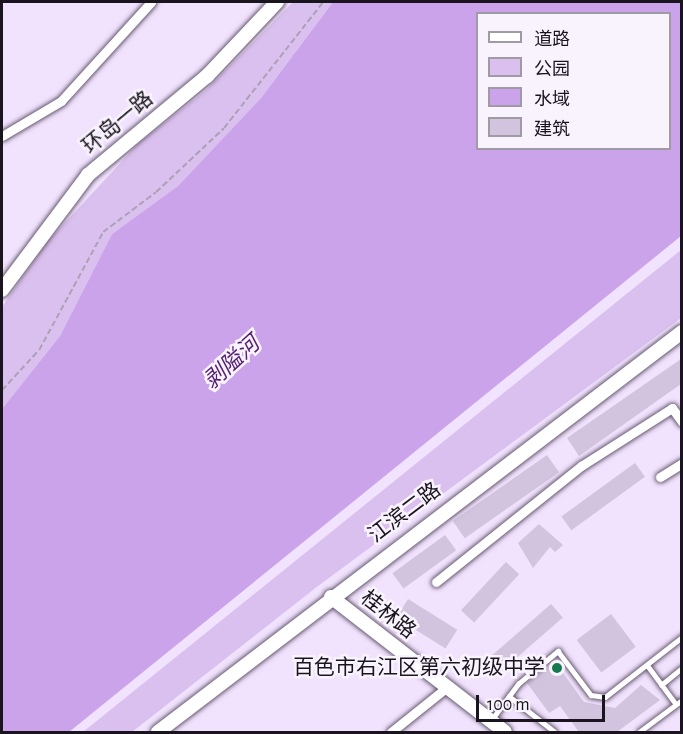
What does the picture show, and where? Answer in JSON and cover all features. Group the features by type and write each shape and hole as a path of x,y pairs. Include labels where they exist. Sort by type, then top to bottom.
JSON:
{"main road":[{"name":"环岛一路","path":"2,290 88,175 207,76 277,2"},
{"name":"江滨二路","path":"158,732 331,597 681,332"},
{"name":"桂林路","path":"331,597 505,732"}],"street":[{"path":"2,136 60,101 151,2"},
{"path":"436,582 581,466 681,402"},
{"path":"672,408 681,422"},
{"path":"660,477 681,464"},
{"path":"391,732 447,687"}],"lane":[{"path":"490,721 509,696 558,651 591,695 605,697 648,666 681,637"},
{"path":"648,666 676,704"},
{"path":"661,685 681,668"},
{"path":"509,696 555,732"},
{"path":"639,732 681,700"}],"path":[{"path":"2,390 39,350 103,232 156,192 224,128 323,2"}],"green space":[{"path":"293,2 333,2 261,98 178,186 112,234 60,336 2,409 2,307 48,241 138,144 205,91"},
{"path":"681,250 681,318 318,586 132,732 83,732"}],"water":[{"name":"剥隘河","path":"333,2 681,2 681,236 69,732 2,732 2,409 60,336 112,234 178,186 261,98"}],"building":[{"path":"681,359 681,384 579,456 567,438"},
{"path":"547,455 559,472 465,538 453,521"},
{"path":"635,463 645,477 571,530 561,516"},
{"path":"539,524 563,545 555,552 550,547 533,568 518,543"},
{"path":"445,535 456,550 404,589 392,573"},
{"path":"506,562 519,574 474,623 461,610"},
{"path":"408,599 457,630 446,648 396,618"},
{"path":"551,604 563,618 493,678 482,664"},
{"path":"611,614 636,647 601,673 577,640"},
{"path":"555,662 584,702 615,708 641,685 660,700 617,732 579,732 560,706 549,713 527,683"}],"place":[{"name":"百色市右江区第六初级中学","path":"557,668"}]}
